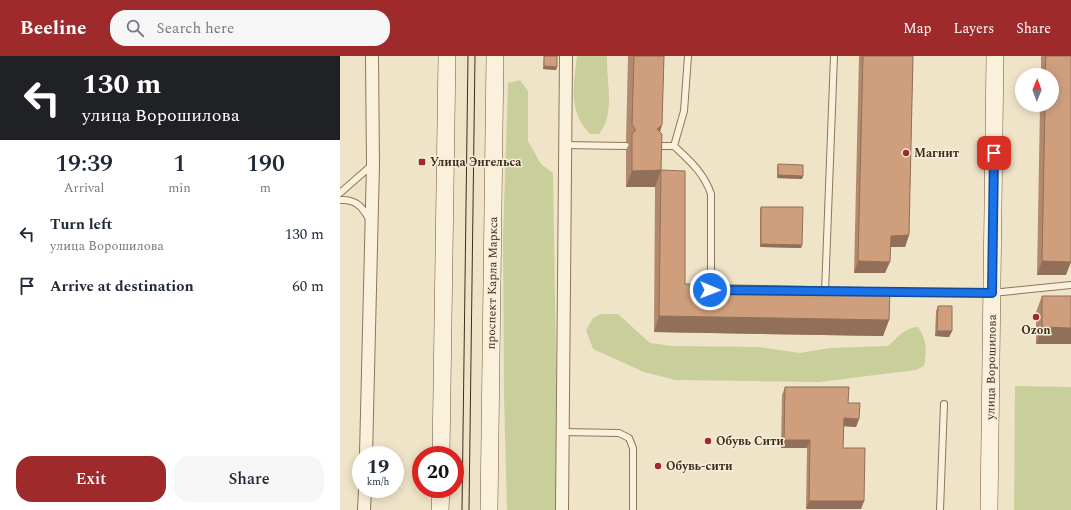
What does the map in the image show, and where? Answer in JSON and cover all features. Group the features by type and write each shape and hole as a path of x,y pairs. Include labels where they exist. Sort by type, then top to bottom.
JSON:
{"main road":[{"path":"441,446 447,56"},
{"name":"проспект Карла Маркса","path":"489,510 495,56"},
{"name":"улица Ворошилова","path":"989,510 995,56"},
{"path":"440,510 441,498"}],"street":[{"path":"366,446 370,223 373,164 372,56"},
{"path":"562,510 564,145 566,56"},
{"path":"364,510 365,498"}],"lane":[{"path":"674,146 684,111 688,56"},
{"path":"825,292 834,56"},
{"path":"564,145 626,146"},
{"path":"656,146 674,146 700,170 707,181 711,194 710,290 718,290"},
{"path":"340,193 373,164"},
{"path":"340,200 351,200 358,203 364,210 370,223"},
{"path":"871,292 992,293 1071,285"},
{"path":"817,292 832,292"},
{"path":"940,510 944,404"},
{"path":"562,432 613,433 624,434 629,438 633,448 633,510"}],"green space":[{"path":"577,56 607,56 609,107 604,126 599,134 590,134 578,116 575,107 574,87"},
{"path":"520,80 528,91 528,141 541,164 553,173 557,510 507,510 504,397 503,238 508,83"},
{"path":"601,314 618,314 650,343 672,346 759,347 800,353 830,348 888,346 905,331 913,327 918,327 925,341 925,360 924,366 916,370 819,382 675,380 644,372 593,349 586,330 593,318"},
{"path":"1015,386 1071,387 1071,510 1014,510"}],"building":[{"path":"544,56 557,56 557,67 544,66"},
{"path":"634,56 664,56 662,125 657,129 662,134 661,170 632,171 632,134 636,130 632,125"},
{"path":"863,56 913,56 909,235 891,236 890,262 858,261"},
{"path":"1046,56 1071,56 1071,262 1042,261 1045,112 1059,112 1059,68 1045,68"},
{"path":"778,164 803,165 803,176 778,175"},
{"path":"661,170 685,171 685,284 890,288 889,320 659,316"},
{"path":"761,207 803,207 802,245 761,244"},
{"path":"1042,296 1071,296 1071,328 1042,327"},
{"path":"938,306 952,306 952,331 937,331"},
{"path":"785,387 849,387 848,403 860,403 859,419 844,418 843,448 865,448 864,501 809,501 810,440 784,440"}],"tram line":[{"path":"462,510 468,56"},
{"path":"469,510 475,56"}],"place":[{"name":"Магнит","path":"906,153"},
{"name":"Улица Энгельса","path":"422,162"},
{"name":"Ozon","path":"1036,317"},
{"name":"Обувь Сити","path":"708,441"},
{"name":"Обувь-сити","path":"658,466"}],"route":[{"path":"710,290 992,293 994,153"}]}
